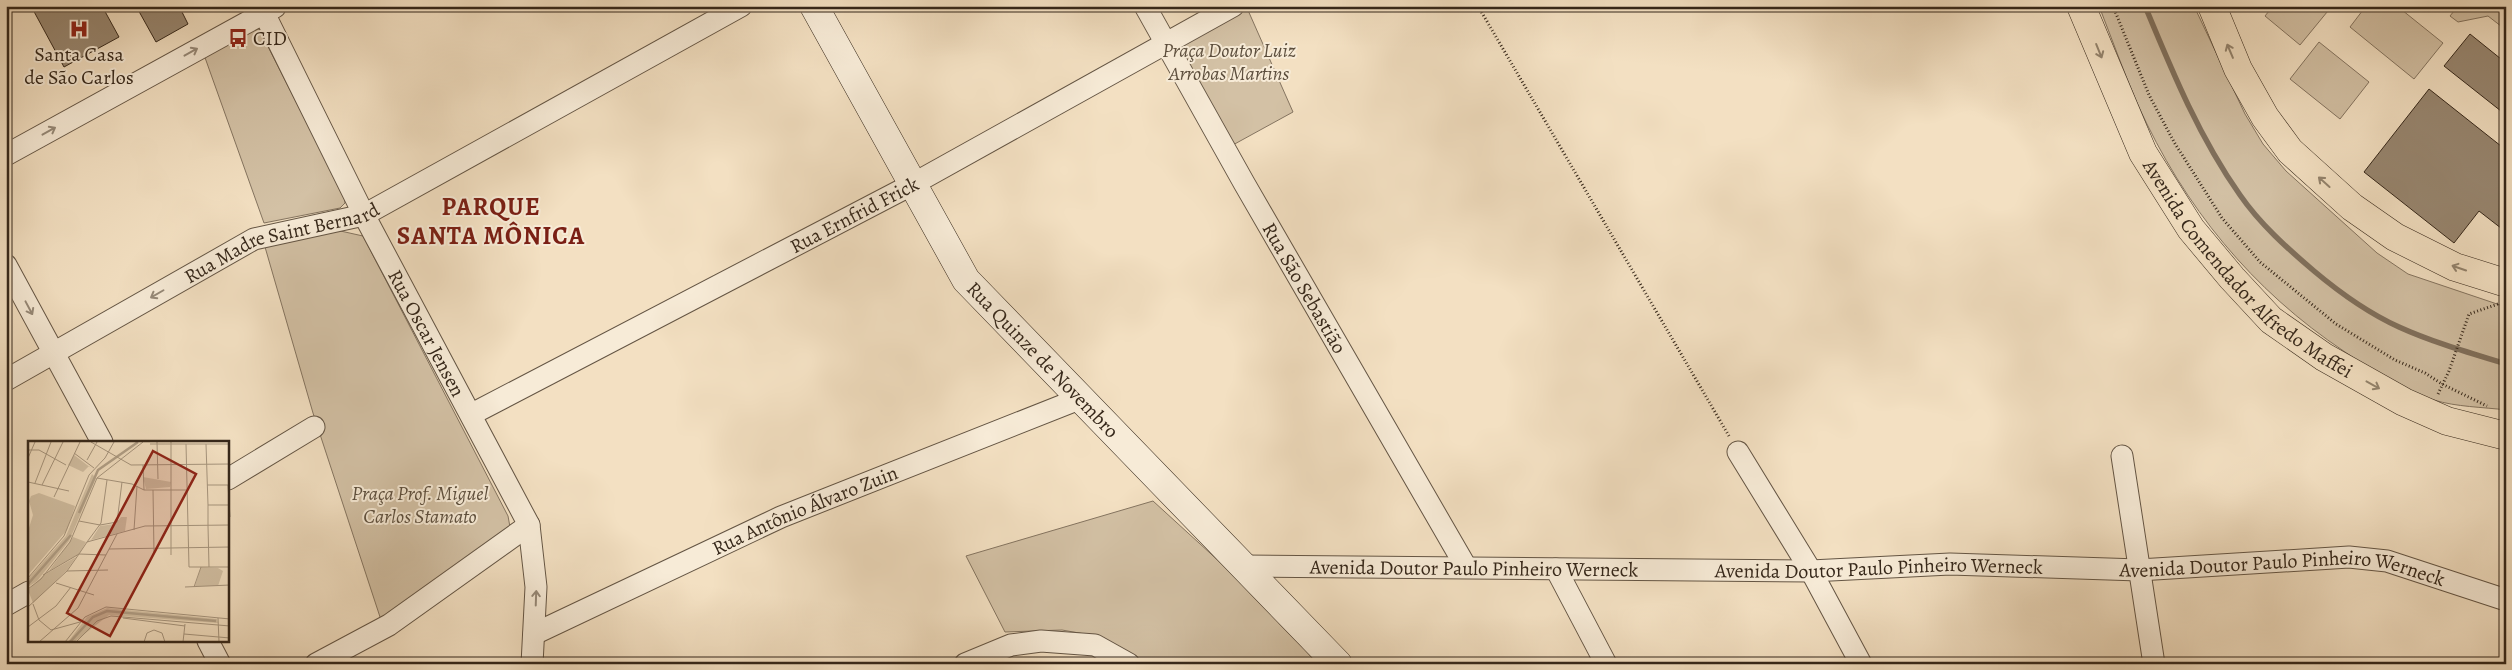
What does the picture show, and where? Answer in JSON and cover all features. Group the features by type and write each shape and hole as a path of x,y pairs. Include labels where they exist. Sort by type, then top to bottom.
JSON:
{"main road":[{"name":"Rua Quinze de Novembro","path":"814,6 966,280 1079,399 1338,664"},
{"name":"Avenida Comendador Alfredo Maffei","path":"2081,6 2107,71 2136,132 2143,153 2191,229 2232,278 2271,320 2324,357 2404,402 2446,421 2506,436"},
{"path":"2212,6 2238,69 2265,117 2290,151 2352,207 2395,237 2455,267 2506,284"}],"street":[{"name":"Rua Madre Saint Bernard","path":"6,380 254,239 364,215 741,6"},
{"name":"Rua São Sebastião","path":"1145,6 1466,567"},
{"name":"Rua Ernfrid Frick","path":"472,414 913,184 1167,45 1233,6"},
{"name":"Rua Oscar Jensen","path":"270,10 364,215 530,525 536,587 532,664"},
{"path":"6,155 270,10"},
{"path":"6,265 101,441"},
{"name":"Rua Antônio Álvaro Zuin","path":"534,634 781,517 1079,399"},
{"path":"229,478 314,427"},
{"path":"1738,452 1811,572 1861,664"},
{"path":"2122,456 2154,664"},
{"path":"316,664 389,625 530,525"},
{"name":"Avenida Doutor Paulo Pinheiro Werneck","path":"1244,566 1811,572 1950,564 2139,570 2349,557 2386,561 2506,600"},
{"path":"1556,569 1606,664"},
{"path":"6,604 28,593"},
{"path":"965,664 1011,645 1041,641 1095,645 1129,664"},
{"path":"209,642 220,664"}],"path":[{"path":"1478,6 1738,452"},
{"path":"2113,6 2149,95 2190,170 2239,239 2260,262 2336,324 2395,360 2425,373 2442,384 2496,411"},
{"path":"2435,401 2449,371 2469,314 2506,301"}],"green space":[{"path":"2099,6 2194,6 2245,114 2263,144 2286,171 2377,253 2408,274 2506,307 2506,410 2442,402 2399,386 2311,328 2280,302 2224,244 2199,212 2177,178 2156,142 2138,105"},
{"path":"2273,6 2332,6 2300,45 2265,16"},
{"path":"2366,6 2397,6 2443,43 2414,79 2350,27"},
{"path":"2458,6 2506,6 2506,30 2488,16 2458,22 2450,16"},
{"name":"Praça Doutor Luiz Arrobas Martins","path":"1247,8 1293,112 1231,146 1180,50 1183,42"},
{"path":"253,28 259,29 344,196 345,203 340,208 264,223 203,52"},
{"path":"2319,42 2369,82 2340,119 2290,79"},
{"name":"Praça Prof. Miguel Carlos Stamato","path":"336,230 363,236 508,516 510,527 382,623 313,413 265,247"},
{"path":"1153,501 1245,585 1318,664 1143,664 1096,636 1062,630 1005,632 966,556"}],"building":[{"name":"Santa Casa de São Carlos","path":"31,6 102,6 119,37 64,67"},
{"name":"Santa Casa de São Carlos","path":"136,6 179,6 188,24 156,42"},
{"path":"2470,34 2506,63 2506,115 2444,66"},
{"path":"2429,89 2506,150 2506,232 2479,211 2454,243 2364,172"}],"waterway":[{"path":"2145,6 2199,127 2240,195 2274,235 2324,279 2354,302 2376,315 2425,338 2506,364"}],"place":[{"name":"Santa Casa de São Carlos","path":"79,29"},
{"name":"CID","path":"238,38"}],"district":[{"name":"PARQUE SANTA MÔNICA","path":"491,220"}]}
